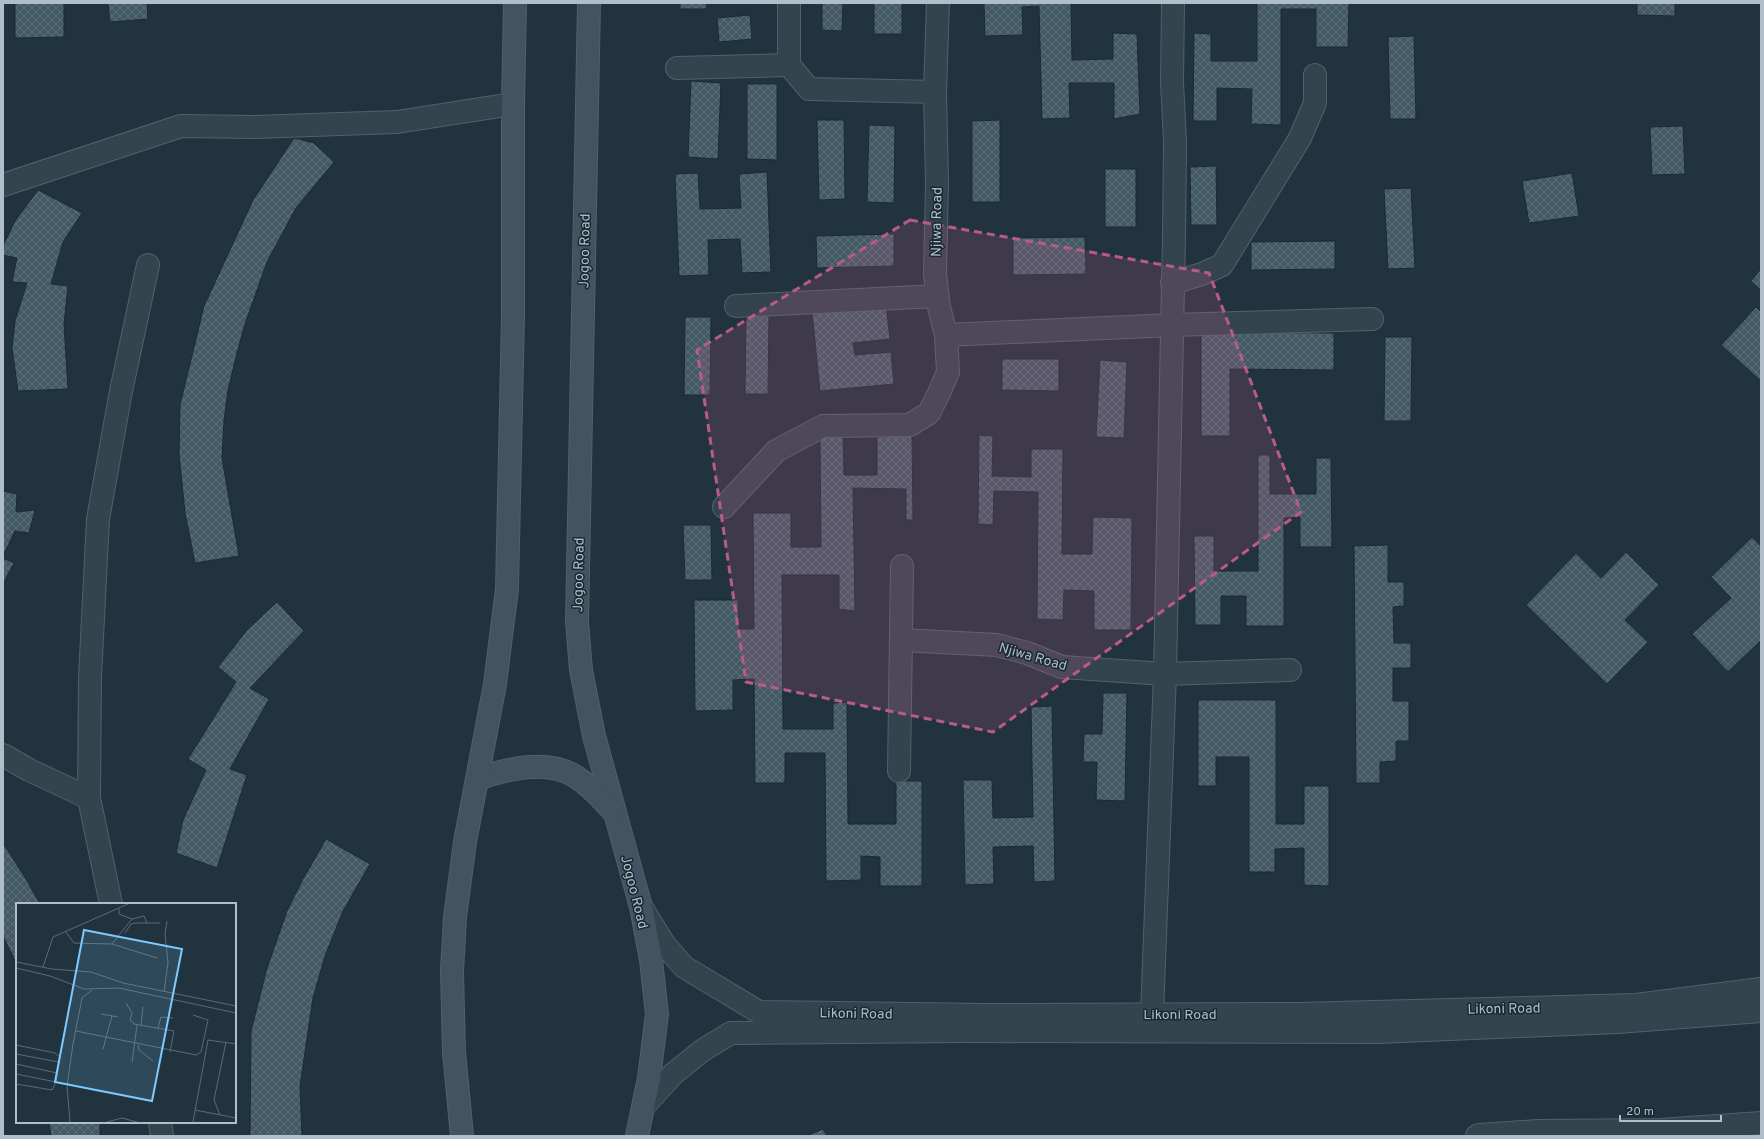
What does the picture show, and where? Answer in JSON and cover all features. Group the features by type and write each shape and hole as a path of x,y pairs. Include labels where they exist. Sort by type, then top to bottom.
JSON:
{"main road":[{"path":"462,1136 454,1052 452,971 455,917 465,842 495,684 506,589 513,340 513,104 515,3"},
{"name":"Jogoo Road","path":"588,3 577,622 581,670 594,736 641,907 651,960 657,1014 649,1078 637,1136"},
{"path":"478,779 494,773 534,766 555,768 573,775 594,791 614,812"}],"street":[{"path":"789,3 789,65 809,90 935,92"},
{"name":"Njiwa Road","path":"724,507 776,452 822,426 910,426 929,412 948,372 946,335 937,296 935,274 937,183 935,92 938,3"},
{"path":"1152,1014 1165,674 1172,325 1174,142 1172,82 1173,3"},
{"path":"677,68 789,65"},
{"path":"1172,283 1202,274 1222,265 1300,138 1314,103 1315,75"},
{"path":"3,185 181,126 255,127 396,122 513,104"},
{"path":"111,903 89,798 90,677 98,519 121,391 148,265"},
{"path":"736,306 937,296"},
{"path":"946,335 1172,325 1372,319"},
{"path":"899,771 902,566"},
{"name":"Njiwa Road","path":"901,640 997,645 1027,653 1062,667 1165,674 1290,670"},
{"path":"3,755 29,770 89,798"},
{"name":"Likoni Road","path":"641,907 664,944 684,967 719,986 760,1012 988,1015 1298,1014 1636,1005 1761,989"},
{"name":"Likoni Road","path":"644,1106 674,1074 703,1050 731,1033 966,1031 1379,1032 1618,1022 1761,1011"},
{"path":"160,1123 162,1136"},
{"path":"1477,1136 1479,1134 1538,1133 1660,1133 1761,1123 1761,1136"}],"highlighted area":[{"path":"910,220 1209,273 1301,512 993,732 746,682 697,350"}],"building":[{"path":"15,3 64,3 64,37 15,38"},
{"path":"108,3 147,3 148,19 110,22"},
{"path":"680,3 707,3 706,9 680,9"},
{"path":"822,3 843,3 842,31 822,30"},
{"path":"874,3 902,3 902,34 874,34"},
{"path":"984,3 1071,3 1072,60 1113,59 1113,33 1137,34 1140,114 1114,119 1114,83 1069,83 1070,118 1042,119 1039,6 1022,7 1023,35 985,36"},
{"path":"1257,3 1349,3 1348,47 1316,47 1316,9 1281,9 1281,125 1251,124 1252,89 1217,88 1217,121 1193,121 1194,33 1211,34 1211,61 1257,61"},
{"path":"1637,3 1675,3 1675,16 1637,15"},
{"path":"750,15 752,39 719,42 717,18"},
{"path":"1414,36 1416,119 1390,119 1388,37"},
{"path":"691,81 721,83 718,159 688,157"},
{"path":"747,84 777,84 777,160 747,159"},
{"path":"817,120 844,120 845,199 819,200"},
{"path":"1000,120 1000,202 972,202 972,121"},
{"path":"869,125 895,126 894,203 867,202"},
{"path":"1683,126 1685,174 1652,175 1650,127"},
{"path":"294,138 314,143 334,162 296,208 267,262 245,324 228,390 224,421 222,458 239,556 195,563 185,513 179,454 180,405 204,306 253,200"},
{"path":"1216,166 1217,225 1191,225 1190,167"},
{"path":"1105,169 1136,169 1136,227 1105,227"},
{"path":"767,172 771,272 742,273 740,239 708,240 709,275 679,276 675,174 698,173 700,209 741,208 739,174"},
{"path":"1572,173 1579,216 1529,223 1522,181"},
{"path":"1411,188 1415,268 1388,269 1384,189"},
{"path":"38,190 82,213 63,242 51,284 68,286 64,324 68,389 18,391 12,348 15,321 27,283 12,282 17,258 3,255 3,246 15,221"},
{"path":"894,234 894,266 817,268 816,236"},
{"path":"1085,237 1086,274 1013,275 1013,238"},
{"path":"1335,241 1335,269 1251,270 1251,242"},
{"path":"1761,269 1761,290 1751,281"},
{"path":"886,304 890,339 853,343 855,355 891,352 894,384 820,391 812,311"},
{"path":"1756,307 1761,312 1761,381 1721,345"},
{"path":"746,315 769,315 768,394 745,394"},
{"path":"685,317 711,317 710,395 684,395"},
{"path":"1201,332 1334,333 1334,370 1230,369 1230,436 1201,436"},
{"path":"1385,337 1412,337 1411,421 1384,421"},
{"path":"1002,359 1059,359 1059,391 1002,390"},
{"path":"1100,360 1127,362 1124,438 1096,437"},
{"path":"979,435 993,436 992,476 1031,477 1031,449 1063,449 1062,554 1092,554 1093,517 1132,518 1131,630 1094,630 1094,591 1064,590 1063,620 1037,619 1038,492 994,491 993,525 978,524"},
{"path":"820,436 843,436 844,475 877,475 877,437 912,436 913,520 906,520 906,489 853,488 855,611 839,609 839,575 782,575 783,729 833,729 833,703 847,702 848,824 896,824 896,781 922,781 922,886 880,886 880,857 861,856 861,880 826,881 825,753 785,753 785,783 755,783 754,679 733,680 733,710 695,711 694,600 738,600 739,629 754,629 753,513 791,513 791,547 821,547"},
{"path":"1258,455 1270,455 1270,494 1316,494 1316,458 1331,458 1332,547 1300,547 1300,517 1284,518 1284,626 1246,626 1246,596 1221,596 1221,625 1195,625 1194,536 1214,536 1214,571 1258,571"},
{"path":"3,491 17,494 16,512 35,510 29,533 15,531 3,556"},
{"path":"683,525 711,525 712,580 685,580"},
{"path":"1752,537 1761,546 1761,640 1728,672 1692,634 1731,598 1711,577"},
{"path":"1388,545 1388,582 1404,582 1404,606 1393,607 1394,643 1411,643 1411,668 1393,668 1393,701 1409,701 1409,741 1396,741 1396,761 1380,762 1380,783 1356,783 1354,546"},
{"path":"1626,552 1659,585 1625,620 1648,642 1607,684 1526,605 1576,553 1601,578"},
{"path":"3,558 14,563 3,584"},
{"path":"277,602 304,631 250,688 269,699 230,769 247,775 217,868 176,853 183,820 206,770 188,759 236,682 218,667 247,630"},
{"path":"1103,693 1127,693 1125,801 1096,800 1097,762 1083,762 1084,734 1102,734"},
{"path":"1198,700 1276,700 1276,824 1304,824 1304,786 1329,786 1329,886 1304,885 1304,848 1275,849 1275,872 1249,872 1249,757 1216,757 1216,786 1198,786"},
{"path":"1052,706 1055,881 1034,882 1033,846 993,847 994,884 965,885 963,780 992,780 993,818 1033,817 1031,707"},
{"path":"326,839 370,864 343,911 325,956 313,998 300,1086 302,1136 250,1136 251,1031 267,968 287,911"},
{"path":"3,843 39,903 16,903 16,963 3,936"},
{"path":"49,1123 100,1123 100,1136 51,1136"},
{"path":"823,1129 827,1136 806,1136"}]}
